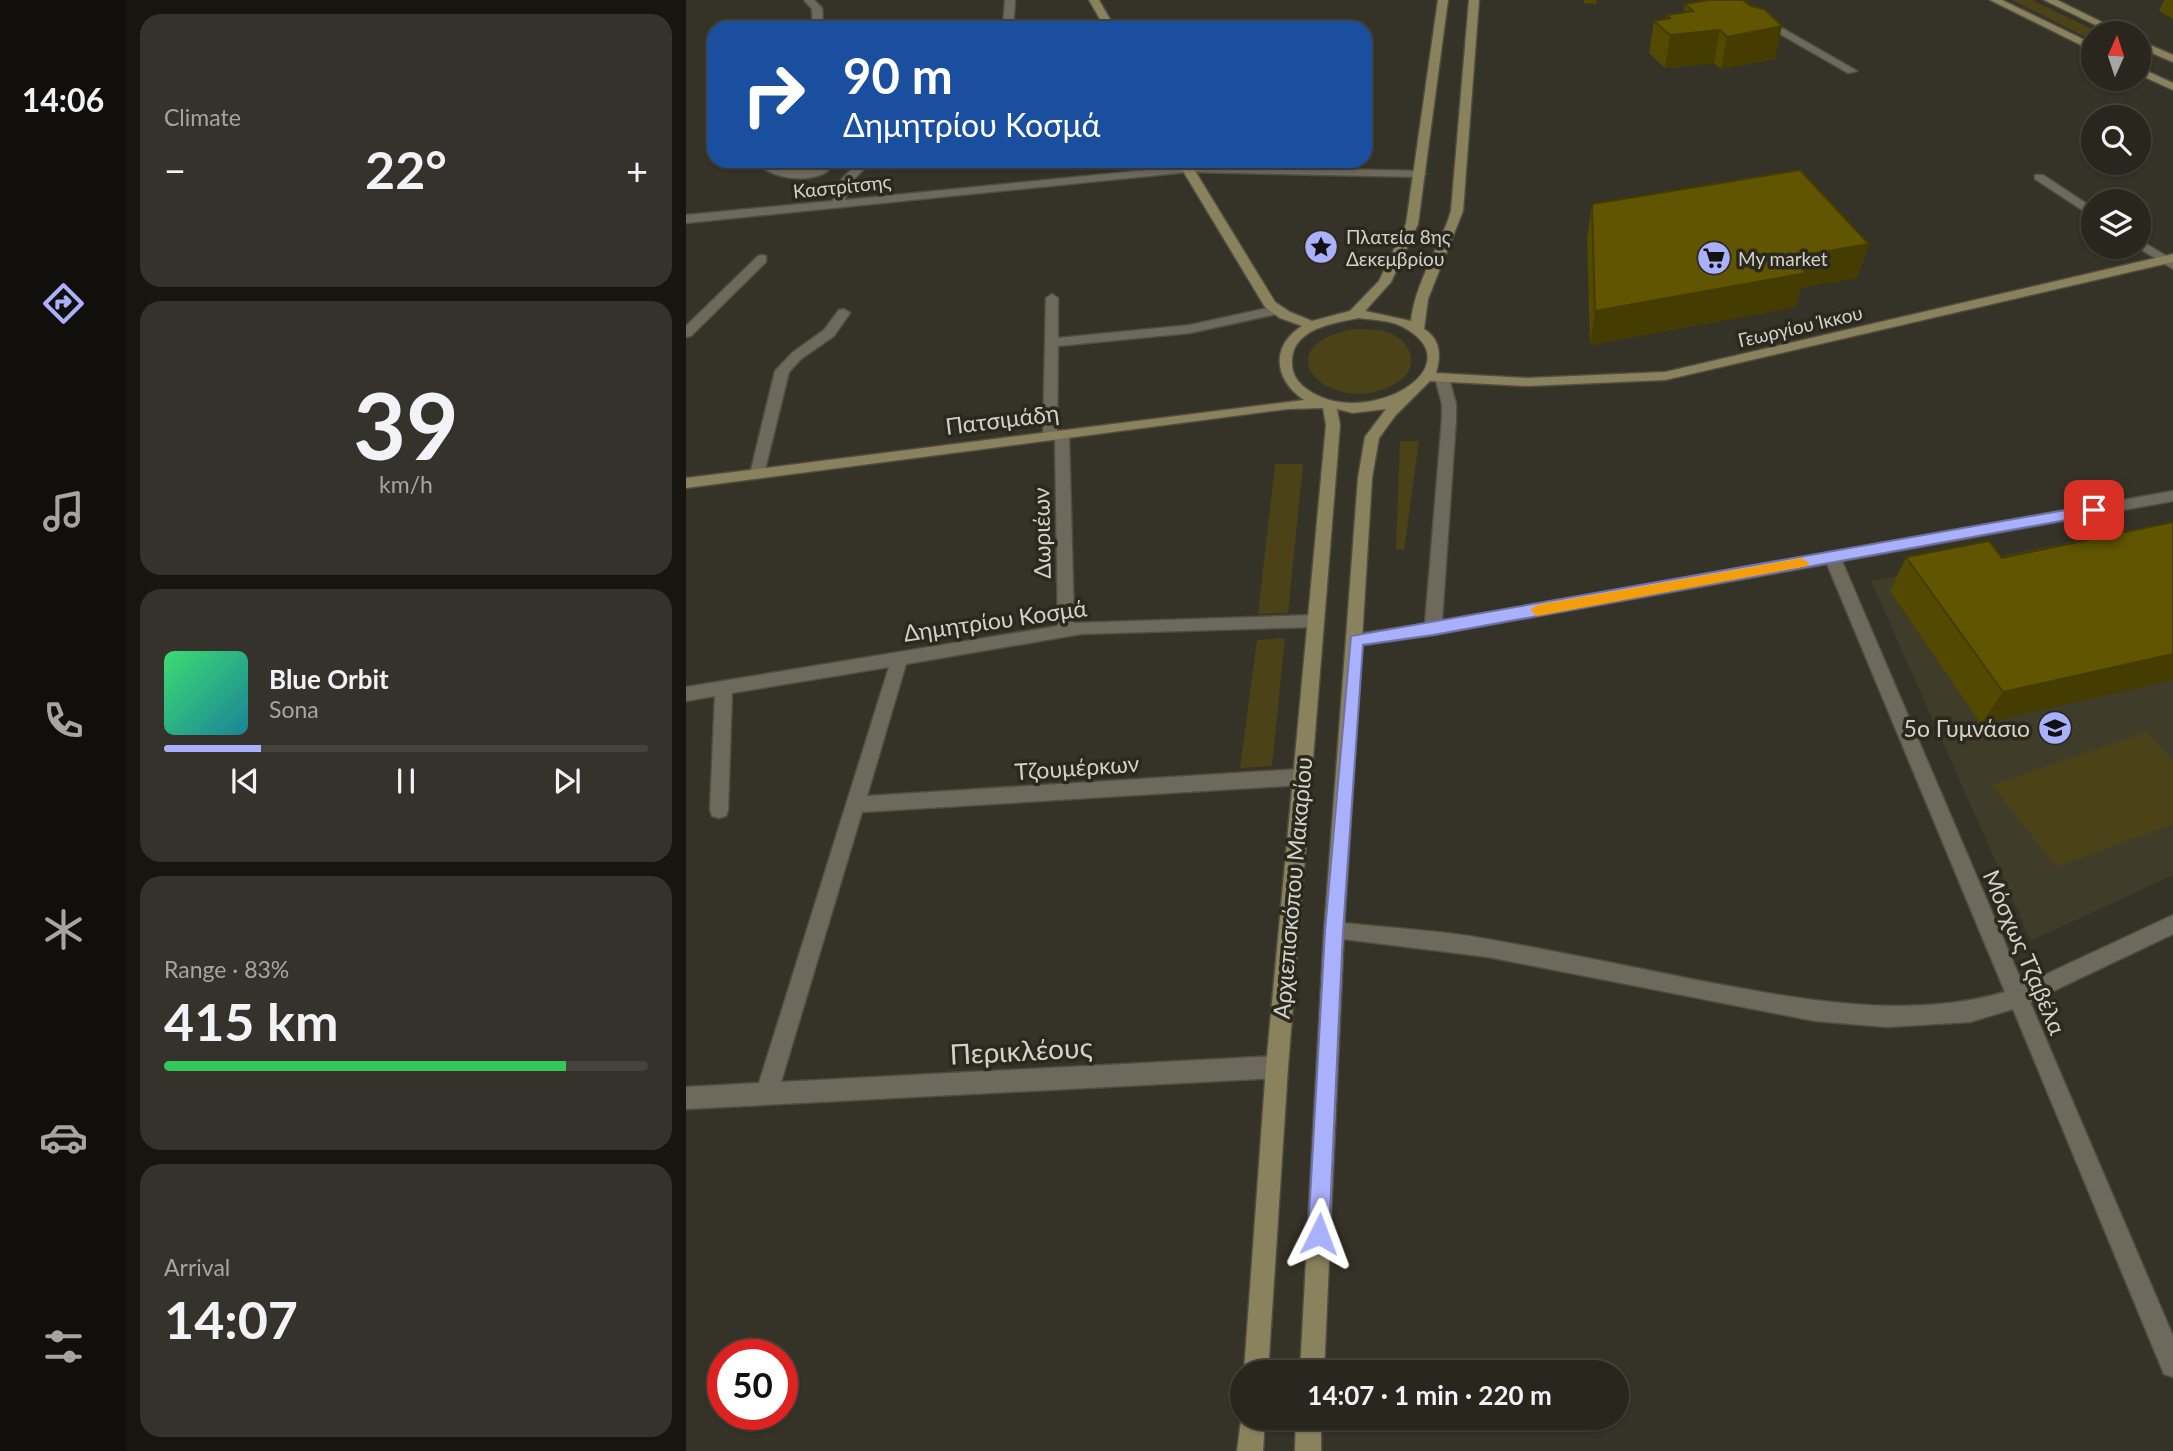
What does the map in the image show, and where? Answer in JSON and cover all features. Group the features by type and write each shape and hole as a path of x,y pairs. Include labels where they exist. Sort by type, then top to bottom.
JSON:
{"main road":[{"path":"1094,0 1106,21"},
{"path":"1354,315 1385,282 1412,224 1443,0"},
{"path":"1417,330 1419,304 1449,241 1457,211 1474,0"},
{"path":"1995,0 2081,42"},
{"path":"2055,1 2095,21"},
{"path":"2151,49 2173,59"},
{"path":"2151,76 2173,87"},
{"path":"1188,168 1264,296 1277,310 1312,326"},
{"name":"Γεωργίου Ίκκου","path":"1435,378 1528,382 1675,374 2170,261"},
{"path":"1313,1360 1334,931 1368,448 1377,428 1410,395 1435,378 1435,355 1427,338 1395,319 1354,315 1312,326 1290,345 1285,356 1289,379 1299,390 1327,403 1362,407 1381,405 1410,395"},
{"name":"Πατσιμάδη","path":"686,483 1288,405 1327,403"},
{"name":"Αρχιεπισκόπου Μακαρίου","path":"1257,1360 1277,1067 1332,425 1327,403"},
{"path":"1250,1451 1252,1430"},
{"path":"1308,1451 1309,1430"}],"street":[{"path":"809,0 817,8 818,21"},
{"path":"1008,21 1010,0"},
{"path":"1726,0 1852,71"},
{"path":"768,168 777,172 806,168"},
{"path":"827,168 849,176"},
{"path":"838,204 842,187 858,168"},
{"name":"Καστρίτσης","path":"686,219 1159,168"},
{"name":"Καστρίτσης","path":"1264,168 1420,174"},
{"path":"2039,177 2081,205"},
{"path":"2151,250 2170,261"},
{"path":"686,333 762,259"},
{"name":"Δωριέων","path":"1052,298 1051,344 1066,630"},
{"path":"1051,344 1190,329 1277,310"},
{"path":"757,474 782,371 793,358 829,335 844,313"},
{"path":"1433,629 1449,419 1449,404 1435,378"},
{"path":"1356,640 1433,629 2173,496"},
{"name":"Μόσχως Τζαβέλα","path":"1832,557 2173,1365"},
{"name":"Δημητρίου Κοσμά","path":"686,694 1066,630 1314,621"},
{"path":"768,1093 900,657"},
{"path":"719,810 724,687"},
{"name":"Τζουμέρκων","path":"855,805 1302,777"},
{"path":"1334,931 1488,948 1750,1000 1887,1017 1970,1012 2018,998 2173,924"},
{"name":"Περικλέους","path":"686,1098 1277,1067"}],"shaded area":[{"path":"2012,0 2032,0 2081,24 2081,35"},
{"path":"1355,329 1387,332 1404,343 1409,350 1411,366 1401,380 1367,393 1345,393 1327,386 1314,376 1308,363 1312,349 1327,338"},
{"path":"1400,441 1419,441 1404,550 1396,549"},
{"path":"1275,464 1303,464 1288,613 1258,614"},
{"name":"5ο Γυμνάσιο","path":"2173,522 2173,875 2031,941 1871,581"},
{"path":"1285,638 1272,766 1240,768 1257,640"},
{"path":"2147,732 2173,761 2173,824 2056,867 1992,785"}],"building":[{"path":"1709,0 1743,0 1751,6 1764,9 1782,26 1727,37 1720,30 1670,35 1654,21 1670,18 1667,15 1693,11 1685,4"},
{"name":"My market","path":"1800,170 1869,244 1793,257 1806,273 1595,311 1592,204"},
{"path":"2173,522 2173,654 2003,692 1906,557 1989,541 2002,558"}],"slow traffic":[{"path":"1537,610 1802,563"}],"place":[{"name":"Πλατεία 8ης Δεκεμβρίου","path":"1321,247"},
{"name":"My market","path":"1714,258"},
{"name":"5ο Γυμνάσιο","path":"2055,728"}],"route":[{"path":"1319,1234 1334,931 1356,640 1433,629 2094,510"}]}
